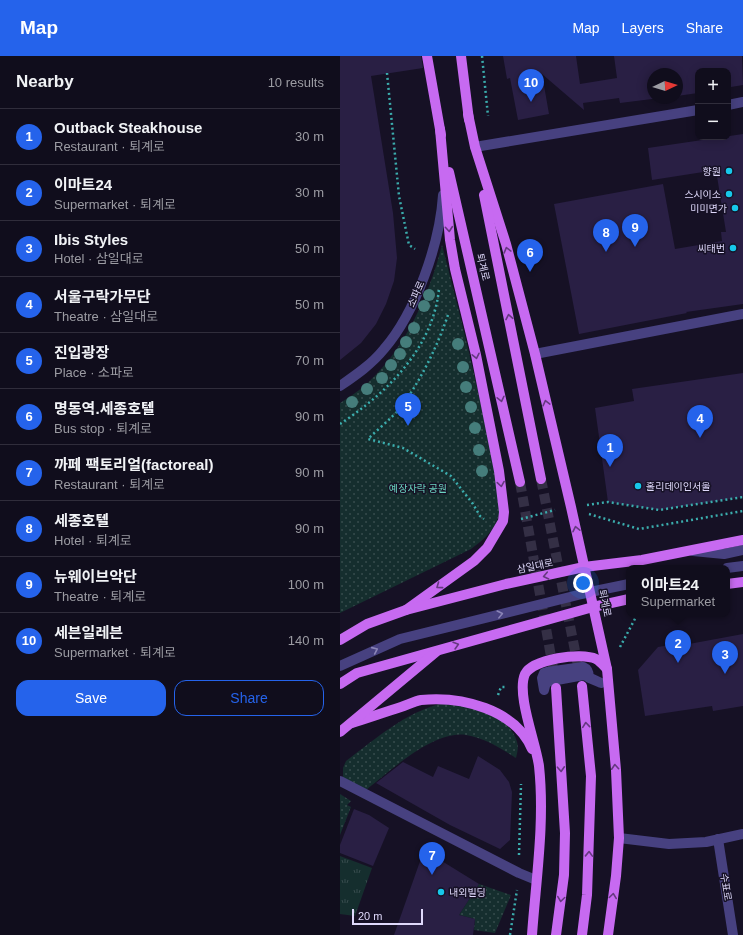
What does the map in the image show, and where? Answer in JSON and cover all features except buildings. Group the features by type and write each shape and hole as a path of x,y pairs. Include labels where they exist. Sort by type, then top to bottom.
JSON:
{"main road":[{"name":"퇴계로","path":"427,56 440,129 520,482"},
{"name":"퇴계로","path":"461,56 468,114 541,479"},
{"name":"퇴계로","path":"468,114 475,147 506,244 535,354 572,507 607,669 616,770 619,838 616,876 608,935"},
{"path":"406,610 474,561 487,548 501,524 504,512 500,471 476,356 455,269 450,240 440,129"},
{"name":"삼일대로","path":"340,640 367,624 406,610 506,584 584,567 642,560 743,540"},
{"path":"730,584 743,582"},
{"path":"340,684 357,674 593,607 626,600"},
{"path":"340,732 439,650"},
{"path":"532,935 541,829 539,765 523,696 524,675 529,668 546,661 581,657 596,659 607,669"},
{"path":"582,686 591,776 587,895 582,935"},
{"path":"556,688 565,833 564,875 556,935"},
{"path":"352,723 420,700 452,700 476,704 498,713 517,729 528,742 539,765"}],"street":[{"path":"731,104 743,102"},
{"path":"475,147 695,110"},
{"name":"소파로","path":"340,386 370,363 384,349 396,333 411,305 430,259 440,223 444,177"},
{"path":"535,354 743,314"},
{"path":"690,551 724,554 743,550"},
{"path":"730,568 743,566"},
{"path":"340,666 400,639 590,592 626,585"},
{"path":"583,667 589,673 589,678 601,683 588,678 584,675 546,682 544,690 542,678 547,672 583,667"},
{"path":"341,782 519,873 536,880"},
{"path":"619,838 669,844 718,839 743,834"},
{"name":"수표로","path":"718,839 733,935"}],"path":[{"path":"387,73 399,196 409,245 430,259"},
{"path":"448,313 434,349 414,386 400,408 368,439 404,448 451,476 473,504 480,516 488,521"},
{"path":"524,518 572,507 608,502 659,510 743,497"},
{"path":"639,529 743,511"}],"green space":[{"name":"예장자락 공원","path":"442,245 496,470 500,499 499,515 490,532 471,549 340,613 340,403 360,390 377,374 406,334 418,313 436,267"},
{"path":"442,703 464,705 497,717 513,732 518,744 516,758 480,738 466,735 453,735 439,739 410,755 361,794 343,779 343,768 346,761 391,727 415,713"},
{"path":"340,794 351,801 347,805 351,807 340,835"},
{"path":"340,856 372,868 355,916 340,914"},
{"path":"479,884 511,895 495,933 474,930 475,919 459,915"}],"tunnel":[{"path":"541,479 580,676"},
{"path":"520,482 555,679"}],"place":[{"name":"세븐일레븐","path":"531,102"},
{"name":"향원","path":"729,171"},
{"name":"스시이소","path":"729,194"},
{"name":"미미면가","path":"735,208"},
{"name":"뉴웨이브악단","path":"635,247"},
{"name":"씨태번","path":"733,248"},
{"name":"세종호텔","path":"606,252"},
{"name":"명동역.세종호텔","path":"530,272"},
{"name":"진입광장","path":"408,426"},
{"name":"서울구락가무단","path":"700,438"},
{"name":"Outback Steakhouse","path":"610,467"},
{"name":"홀리데이인서울","path":"638,486"},
{"name":"이마트24","path":"678,663"},
{"name":"Ibis Styles","path":"725,674"},
{"name":"까페 팩토리얼(factoreal)","path":"432,875"},
{"name":"내외빌딩","path":"441,892"}]}
